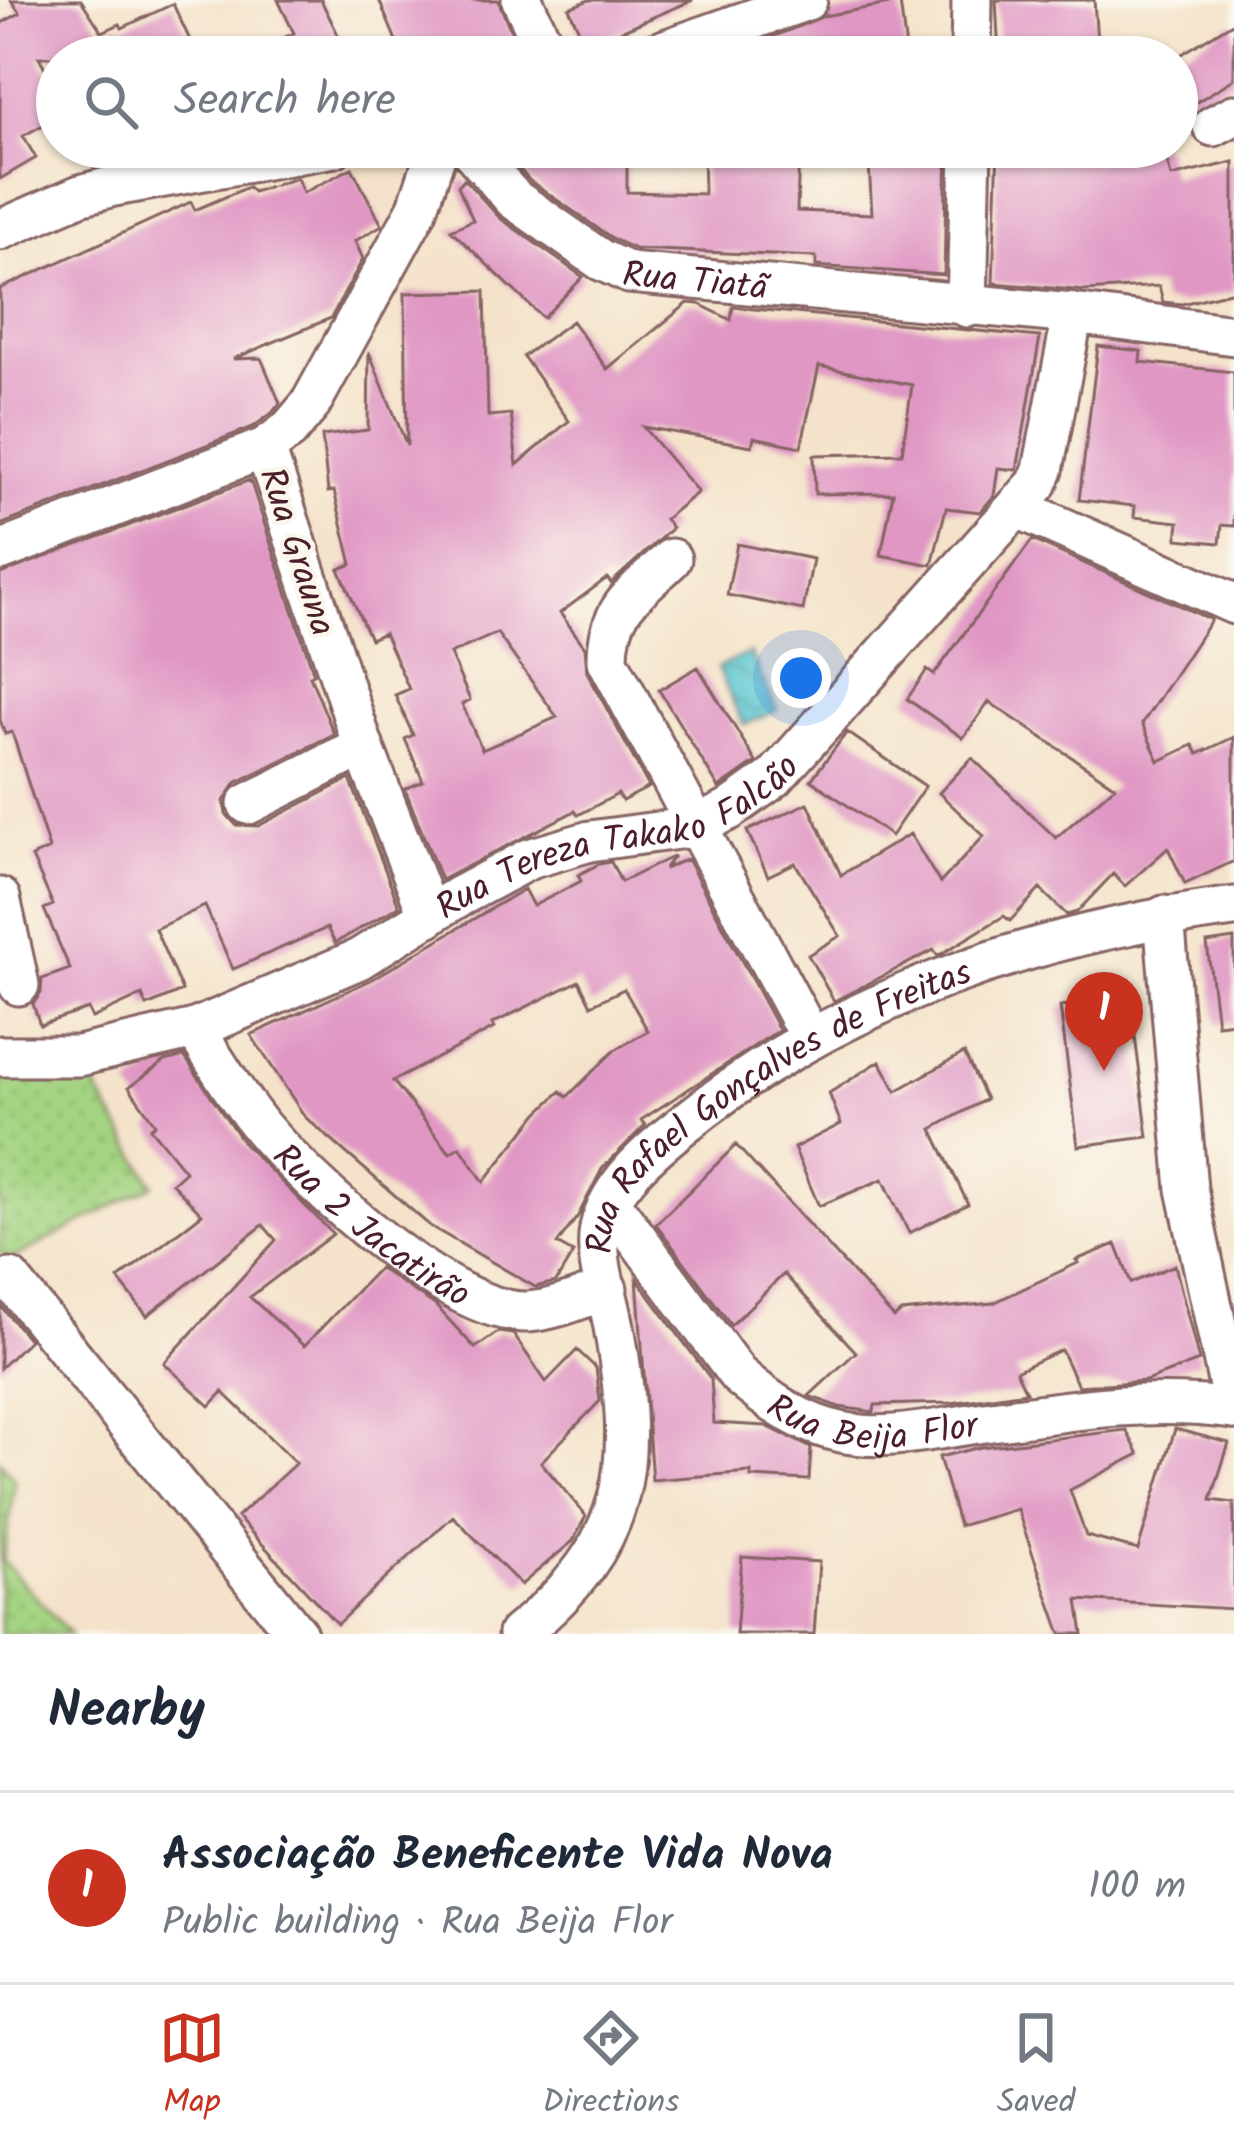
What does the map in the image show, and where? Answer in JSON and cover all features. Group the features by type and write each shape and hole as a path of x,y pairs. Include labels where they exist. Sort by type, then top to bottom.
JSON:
{"street":[{"path":"522,0 539,36"},
{"path":"705,36 807,0"},
{"path":"971,36 972,0"},
{"path":"0,230 114,186 216,168"},
{"name":"Rua Grauna","path":"429,916 363,746 265,448 310,405 417,210 431,168"},
{"name":"Rua Tiatã","path":"486,168 514,200 601,260 629,273 1073,314"},
{"path":"967,307 970,168"},
{"path":"1073,314 1234,334"},
{"name":"Rua Tereza Takako Falcão","path":"0,1056 78,1056 195,1029 359,959 511,868 558,848 694,827 729,810 774,778 1018,508 1043,470 1073,314"},
{"path":"0,550 265,448"},
{"path":"1018,508 1234,604"},
{"path":"671,559 619,608 610,624 608,661 811,1039"},
{"path":"248,804 363,746"},
{"path":"0,898 19,986"},
{"name":"Rua Rafael Gonçalves de Freitas","path":"534,1629 604,1537 622,1490 628,1446 600,1229 611,1202 653,1149 719,1096 811,1039 948,975 1083,934 1234,907"},
{"name":"Rua Beija Flor","path":"611,1202 738,1375 759,1394 814,1424 867,1436 1126,1402 1234,1408 1187,1189 1164,916"},
{"name":"Rua 2 Jacatirão","path":"195,1029 265,1131 337,1203 378,1238 463,1294 494,1308 528,1312 607,1289"},
{"path":"10,1279 297,1634"}],"green space":[{"path":"0,1076 92,1082 154,1185 0,1265"},
{"path":"0,1460 15,1481 3,1561 70,1634 0,1634"}],"water":[{"path":"750,653 777,710 744,725 717,668"}],"building":[{"path":"11,0 81,0 102,32 120,24 122,28 173,4 188,36 36,36 36,129 23,136 36,158 0,179 0,24 20,13"},
{"path":"278,0 321,0 339,36 287,36 294,33"},
{"path":"379,0 498,0 513,36 394,36"},
{"path":"589,0 693,0 609,36 582,36 569,8"},
{"path":"996,0 1094,0 1097,36 998,36"},
{"path":"900,2 904,36 775,36 824,16"},
{"path":"1234,22 1234,79 1198,101 1198,44"},
{"path":"1234,162 1234,291 1182,304 1163,302 1159,286 1086,291 993,283 997,168 1169,168 1171,177"},
{"path":"352,168 382,225 355,241 363,259 331,318 233,359 261,358 280,403 272,413 253,427 0,525 0,289 191,202 195,210 248,187 253,192 297,178 303,193"},
{"path":"519,168 627,168 627,192 704,194 703,168 798,168 797,211 872,214 869,168 947,168 944,275 816,266 816,257 635,249 530,181"},
{"path":"464,179 500,218 583,277 543,318 451,230 473,220 458,186"},
{"path":"485,291 488,416 511,414 517,465 569,421 523,356 572,321 607,369 688,303 731,320 733,307 1040,337 1017,470 998,468 994,496 980,512 946,508 932,565 881,555 893,493 815,494 814,455 902,453 912,385 819,366 801,447 754,437 752,446 643,427 698,492 665,519 672,528 611,583 607,578 560,613 585,647 587,672 649,787 622,801 618,794 578,815 575,811 441,880 405,789 423,781 405,739 413,735 395,695 409,689 384,633 370,639 339,569 352,564 334,491 328,492 322,436 368,430 369,352 407,446 405,293","holes":["497,633 557,717 482,750 462,704 470,700 450,654"]},
{"path":"1098,346 1141,351 1140,362 1234,372 1234,526 1222,525 1220,543 1177,539 1179,522 1134,517 1135,506 1079,500"},
{"path":"250,480 314,674 310,676 334,734 236,783 224,801 226,814 236,825 258,826 350,779 399,906 335,943 327,928 233,969 205,906 155,929 182,991 147,1006 142,995 92,1018 88,1009 40,1025 33,1004 41,993 42,979 70,969 44,909 53,905 32,857 49,849 12,732 5,734 0,720 0,574"},
{"path":"1032,540 1211,620 1142,724 1159,761 1193,745 1198,754 1234,737 1234,861 1185,884 1168,848 1125,886 1113,874 1077,912 1067,915 1040,889 1010,921 1004,916 941,954 934,950 834,1001 808,955 840,936 795,863 768,876 747,831 808,803 841,875 910,834 940,883 984,836 939,793 972,758 1056,838 1115,786 989,702 963,738 907,699 927,670 934,675"},
{"path":"737,544 813,559 803,610 727,595"},
{"path":"698,667 756,762 719,788 659,690"},
{"path":"847,732 925,786 891,836 811,780"},
{"path":"674,856 664,869 687,859 779,1030 641,1120 645,1125 602,1169 578,1216 557,1244 573,1253 556,1282 535,1287 430,1226 305,1117 251,1035 371,980 524,889 533,906 581,881 578,875 611,862 621,882","holes":["579,981 591,1005 624,989 648,1031 615,1050 567,1097 561,1091 484,1182 460,1147 450,1153 393,1081"]},
{"path":"1234,939 1234,1022 1217,1024 1207,943"},
{"path":"1130,997 1148,1137 1078,1146 1060,1006"},
{"path":"964,1053 986,1099 932,1129 968,1204 909,1233 883,1179 819,1206 794,1148 841,1124 829,1093 880,1061 896,1091"},
{"path":"184,1056 244,1144 333,1234 250,1297 304,1346 379,1268 435,1305 475,1348 498,1332 513,1334 546,1382 577,1350 596,1368 600,1401 541,1462 586,1516 573,1541 521,1585 453,1516 337,1624 237,1517 296,1463 223,1392 210,1406 164,1363 276,1240 263,1225 147,1316 118,1279 202,1214 172,1183 185,1171 150,1128 155,1124 129,1087 165,1061"},
{"path":"736,1145 894,1318 901,1312 993,1303 1116,1244 1131,1283 1175,1265 1199,1361 1146,1381 1078,1386 1061,1350 1016,1371 1026,1392 951,1403 875,1405 874,1412 809,1396 856,1352 784,1274 731,1325 656,1224"},
{"path":"637,1279 711,1379 714,1423 766,1426 811,1448 809,1480 751,1477 751,1472 652,1480"},
{"path":"0,1305 29,1340 0,1368"},
{"path":"1175,1429 1229,1443 1211,1500 1234,1503 1234,1609 1078,1600 1083,1634 1061,1634 1017,1509 959,1526 939,1457 981,1447 1126,1430 1139,1454 1070,1490 1086,1536 1138,1550"},
{"path":"742,1557 819,1562 814,1634 736,1634"}],"place":[{"name":"Associação Beneficente Vida Nova","path":"1104,1071"}]}
